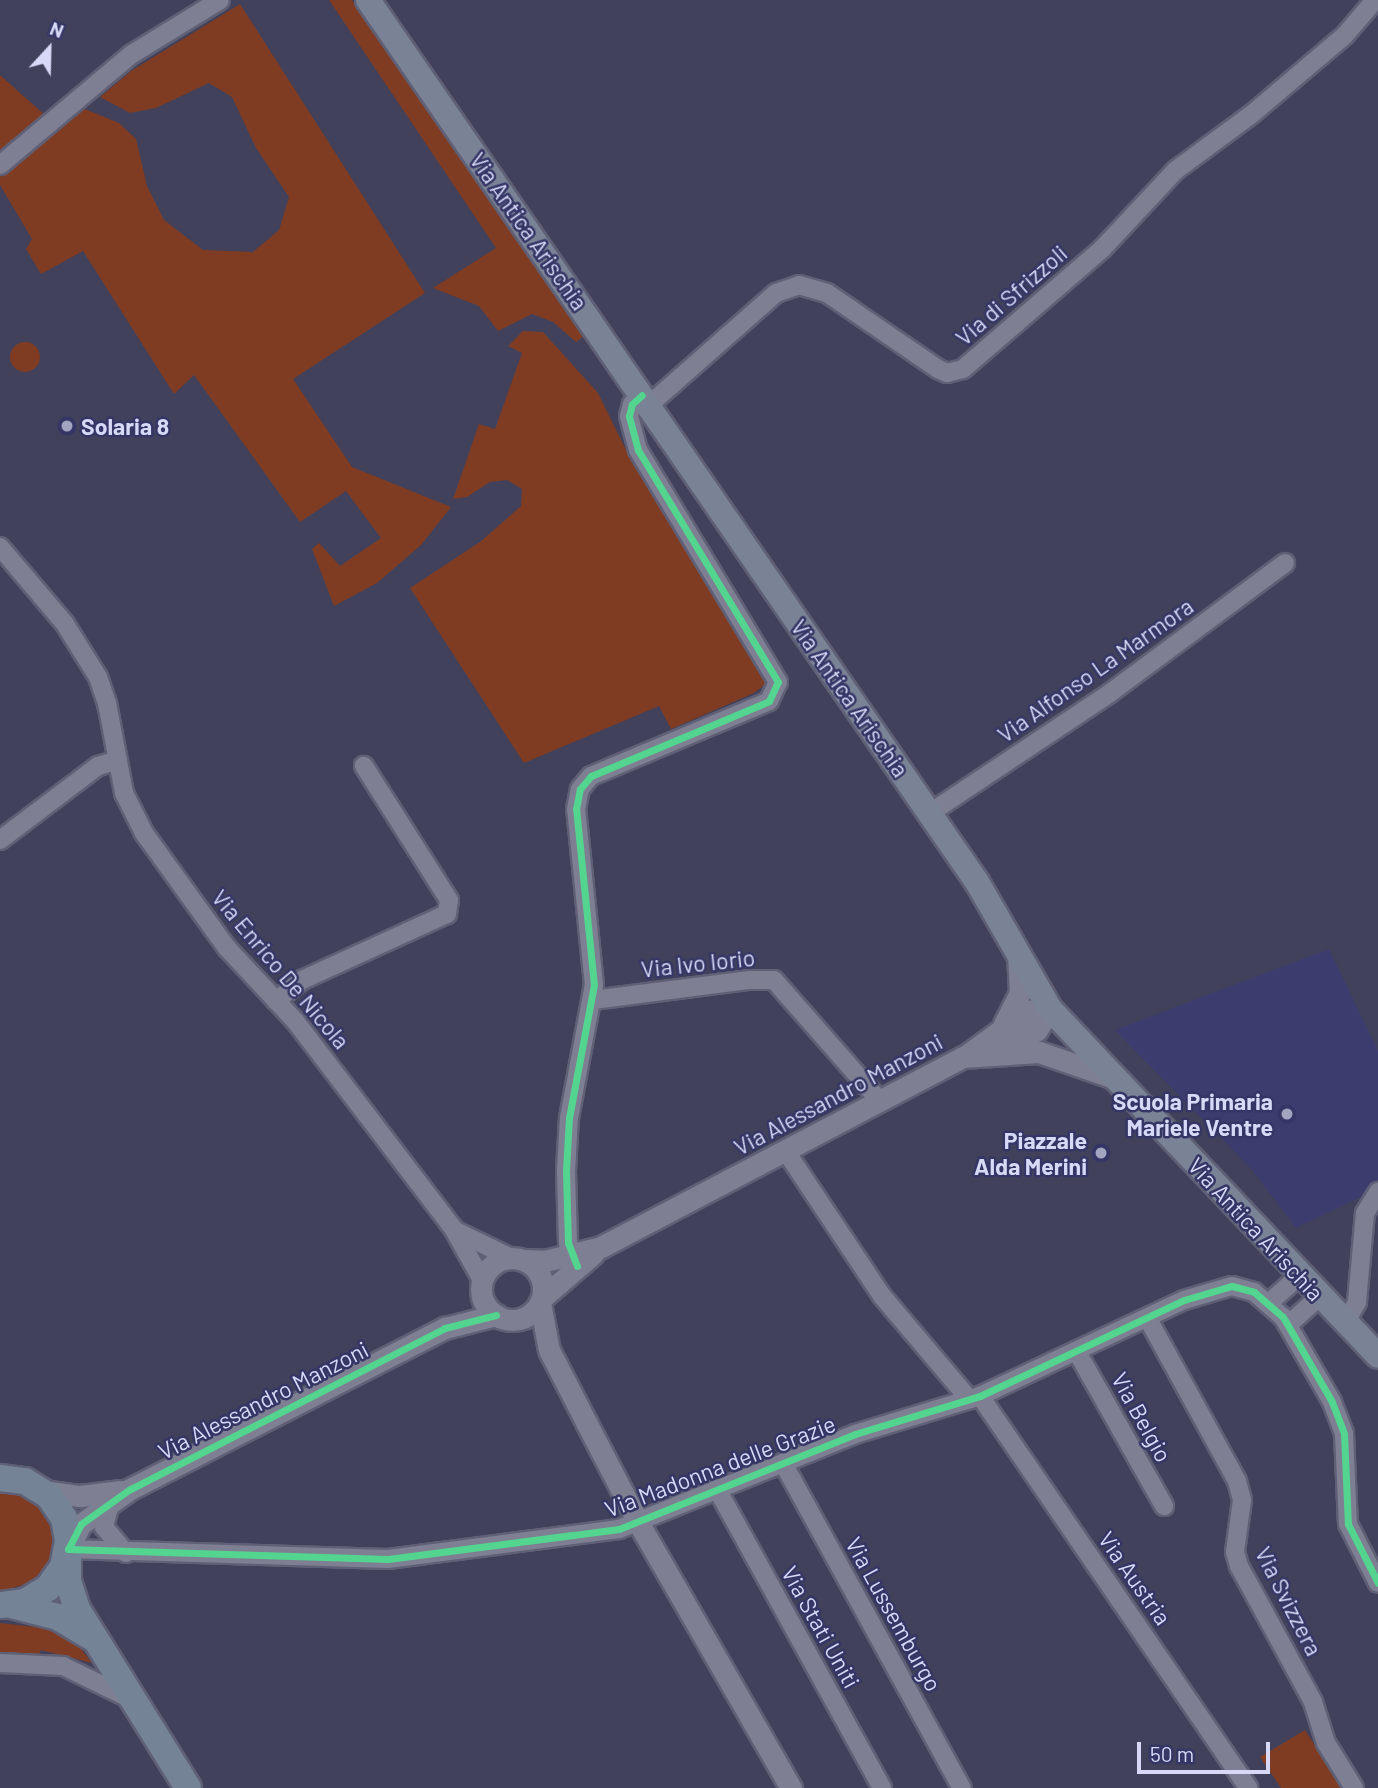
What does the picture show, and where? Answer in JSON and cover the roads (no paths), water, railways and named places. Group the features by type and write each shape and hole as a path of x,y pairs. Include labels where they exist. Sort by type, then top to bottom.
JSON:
{"main road":[{"name":"Via Antica Arischia","path":"368,0 977,882 1050,1009 1299,1276 1378,1356"},
{"path":"0,1459 41,1490 64,1518 72,1597 188,1788"},
{"path":"0,1478 41,1490"},
{"path":"5,1605 29,1600 50,1586 68,1549"},
{"path":"5,1605 66,1621 101,1645"}],"street":[{"path":"0,165 132,54 220,0"},
{"name":"Via di Sfrizzoli","path":"646,400 776,293 799,285 827,293 937,369 947,373 963,369 1102,249 1177,170 1252,114 1345,35 1375,0"},
{"path":"549,1350 502,1318 483,1300 482,1282 494,1264 516,1259 575,1261 566,1171 569,1118 593,1000 592,947 576,809 583,782 769,701 778,682 638,450 629,416 632,404 646,400"},
{"name":"Via Enrico De Nicola","path":"0,547 65,624 98,677 107,703 124,793 144,833 234,957 276,1001 453,1228 482,1282"},
{"name":"Via Alfonso La Marmora","path":"930,813 1110,693 1286,563"},
{"path":"0,840 99,766 116,761"},
{"path":"276,1001 302,980 447,914 449,900 364,766"},
{"path":"997,1042 1020,992 1018,957"},
{"name":"Via Ivo Iorio","path":"593,1000 750,979 774,981 880,1101"},
{"path":"997,1042 1026,1039 1050,1009"},
{"name":"Via Alessandro Manzoni","path":"541,1300 575,1261 963,1057 997,1042 1049,1054 1111,1077"},
{"name":"Via Austria","path":"785,1150 875,1287 975,1397 1248,1788"},
{"path":"1345,1323 1357,1303 1365,1213 1378,1192"},
{"name":"Via Enrico De Nicola","path":"453,1228 480,1247 516,1259"},
{"path":"516,1259 540,1274 549,1350 638,1522 791,1788"},
{"path":"1299,1276 1269,1303 1288,1325 1341,1423 1348,1524 1378,1583"},
{"name":"Via Alessandro Manzoni","path":"445,1328 482,1282"},
{"name":"Via Madonna delle Grazie","path":"68,1549 126,1553 388,1559 602,1532 638,1522 890,1422 975,1397 1148,1320 1184,1300 1225,1286 1244,1287 1269,1303"},
{"path":"1288,1325 1319,1297"},
{"path":"502,1318 527,1317 541,1300"},
{"name":"Via Alessandro Manzoni","path":"68,1549 77,1528 130,1489 445,1328 502,1318"},
{"name":"Via Svizzera","path":"1148,1320 1237,1481 1242,1500 1235,1552 1240,1566 1314,1702 1326,1743 1354,1788"},
{"name":"Via Belgio","path":"1077,1352 1164,1506"},
{"name":"Via Lussemburgo","path":"783,1463 962,1788"},
{"name":"Via Alessandro Manzoni","path":"41,1490 90,1496 130,1489"},
{"name":"Via Stati Uniti","path":"717,1489 882,1788"},
{"path":"110,1504 104,1527 126,1553"},
{"path":"0,1663 63,1666 110,1686 139,1706"}],"place":[{"name":"Solaria 8","path":"67,426"},
{"name":"Scuola Primaria Mariele Ventre","path":"1287,1114"},
{"name":"Piazzale Alda Merini","path":"1101,1153"}]}
